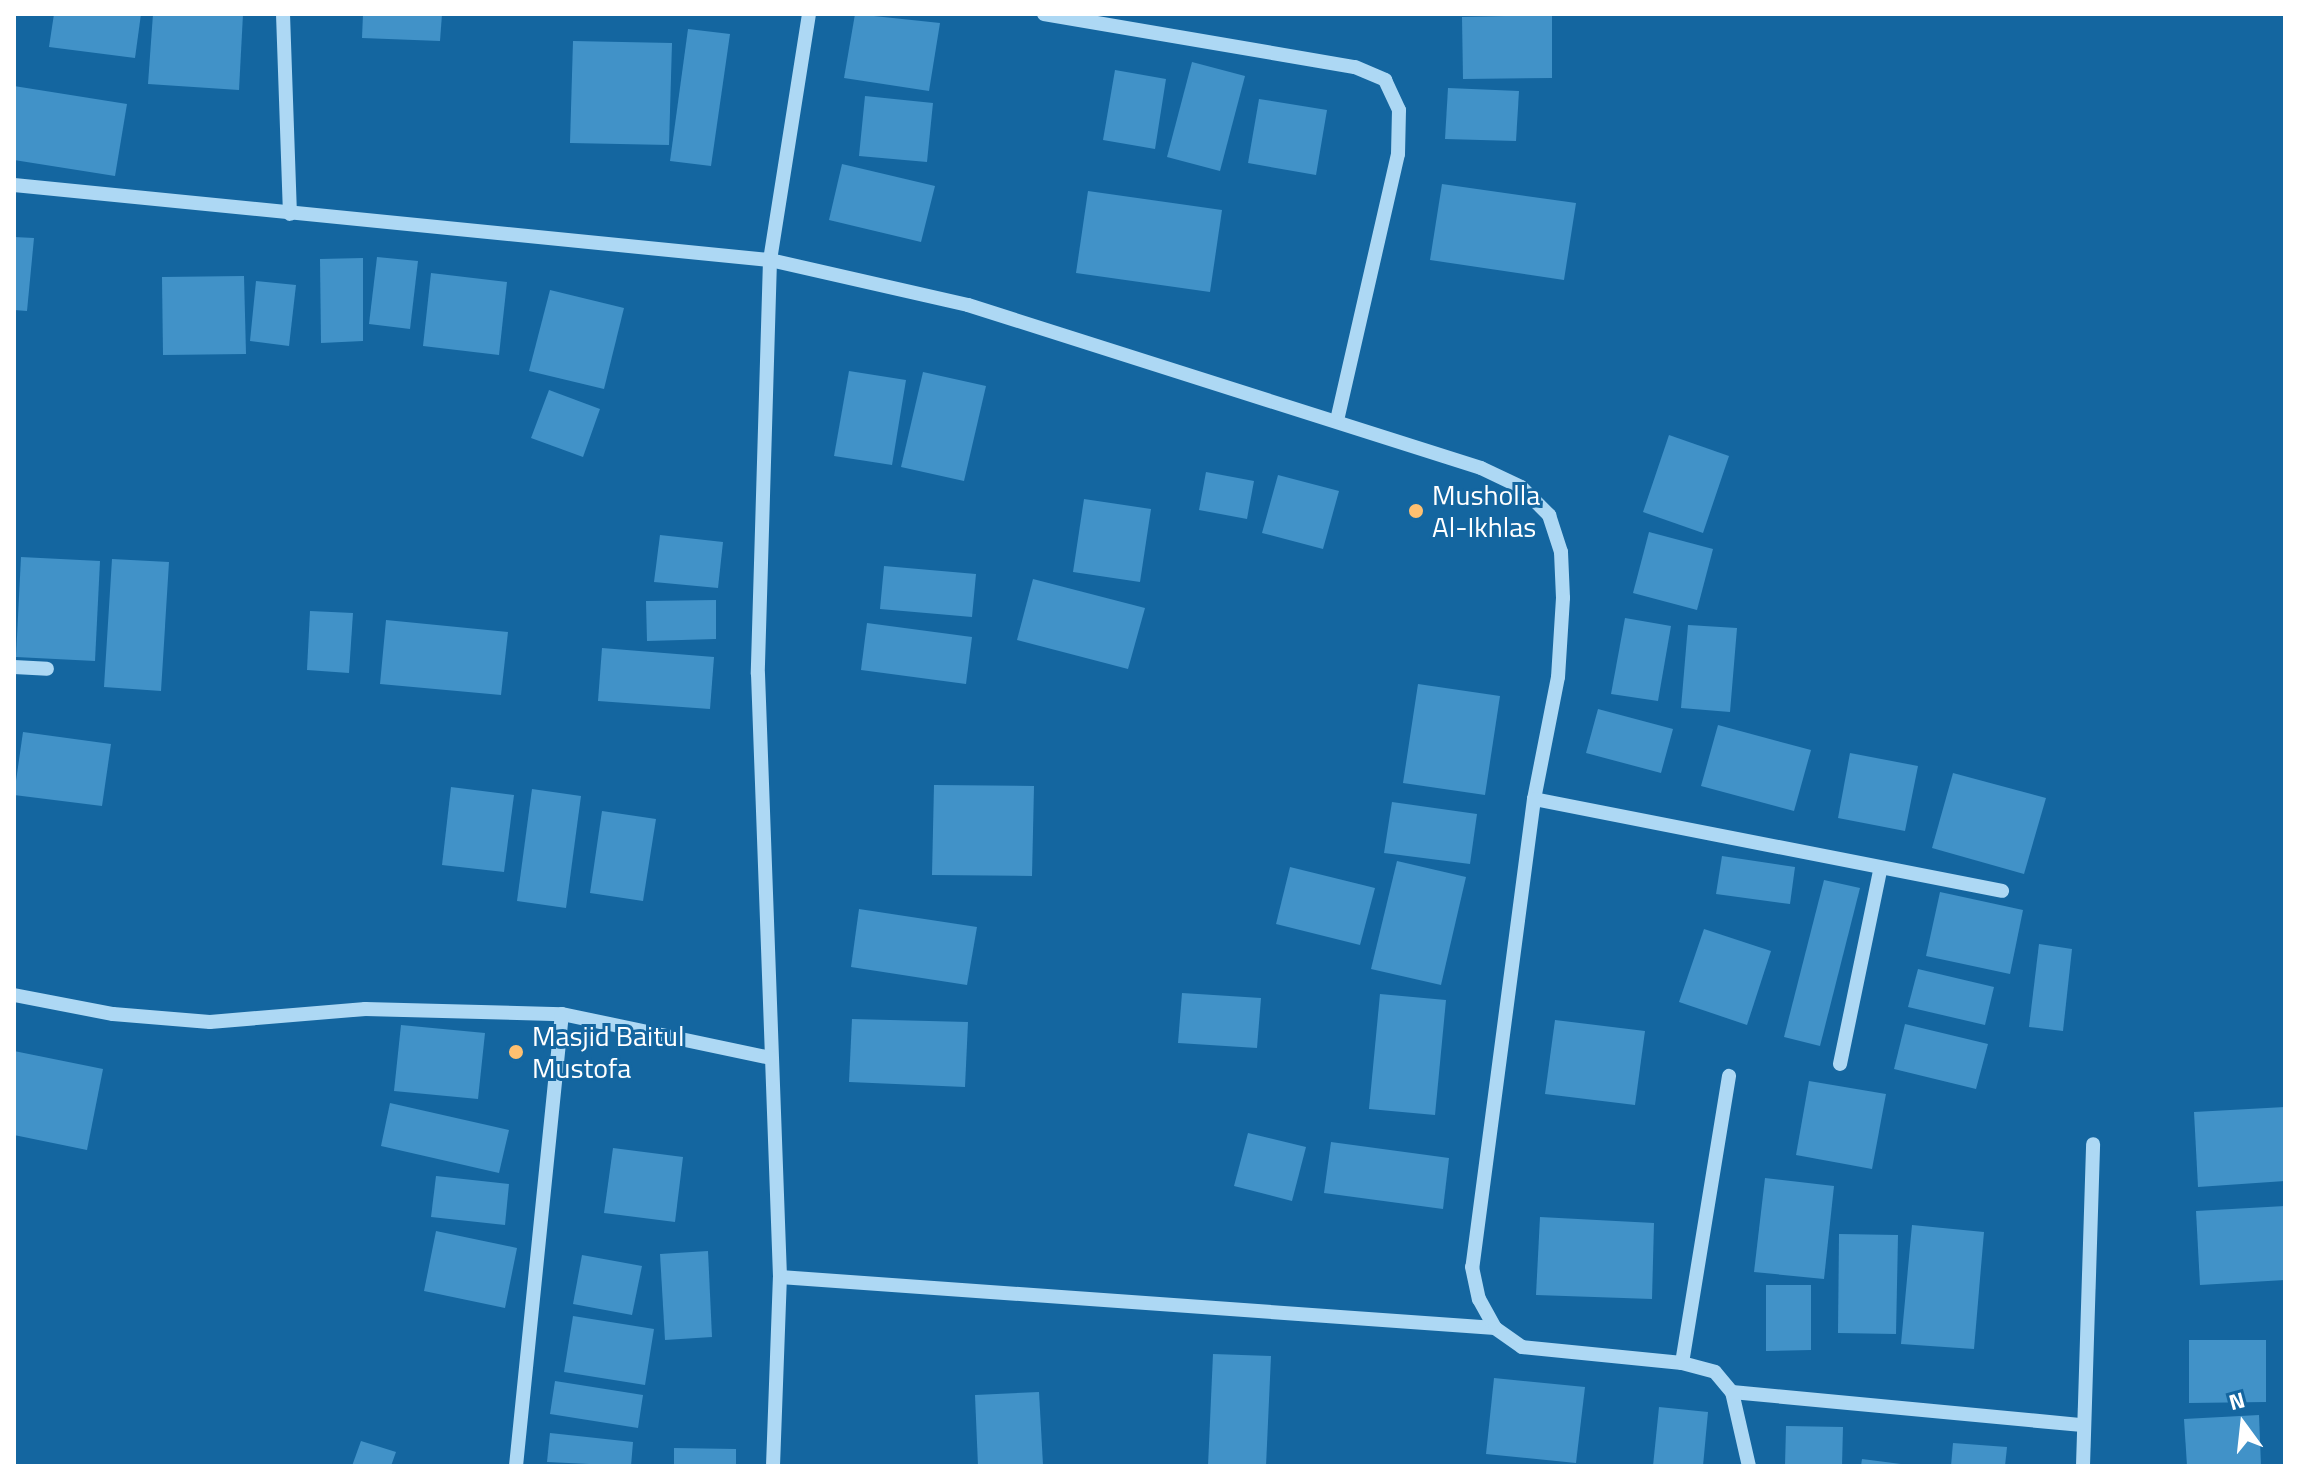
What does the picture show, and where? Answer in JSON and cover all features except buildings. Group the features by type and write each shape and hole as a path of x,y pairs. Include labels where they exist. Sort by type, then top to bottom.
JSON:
{"street":[{"path":"283,14 290,214"},
{"path":"773,1466 780,1277 758,674 770,260 809,14"},
{"path":"1044,14 1355,67 1385,80 1399,110 1398,154 1337,421"},
{"path":"14,185 770,260 968,305 1481,468 1521,487 1549,515 1561,552 1563,598 1558,677 1534,799 1472,1267 1479,1299 1495,1328 1522,1347 1682,1363 1715,1372 1732,1392 1749,1466"},
{"path":"14,667 47,669"},
{"path":"1534,799 1880,870 2002,891"},
{"path":"1840,1064 1880,870"},
{"path":"14,995 113,1014 210,1022 365,1009 562,1014 770,1058"},
{"path":"516,1466 562,1014"},
{"path":"1682,1363 1729,1076"},
{"path":"2083,1466 2093,1144"},
{"path":"780,1277 1495,1328"},
{"path":"1732,1392 2082,1425"}],"place":[{"name":"Musholla Al-Ikhlas","path":"1416,511"},
{"name":"Masjid Baitul Mustofa","path":"516,1052"}]}
